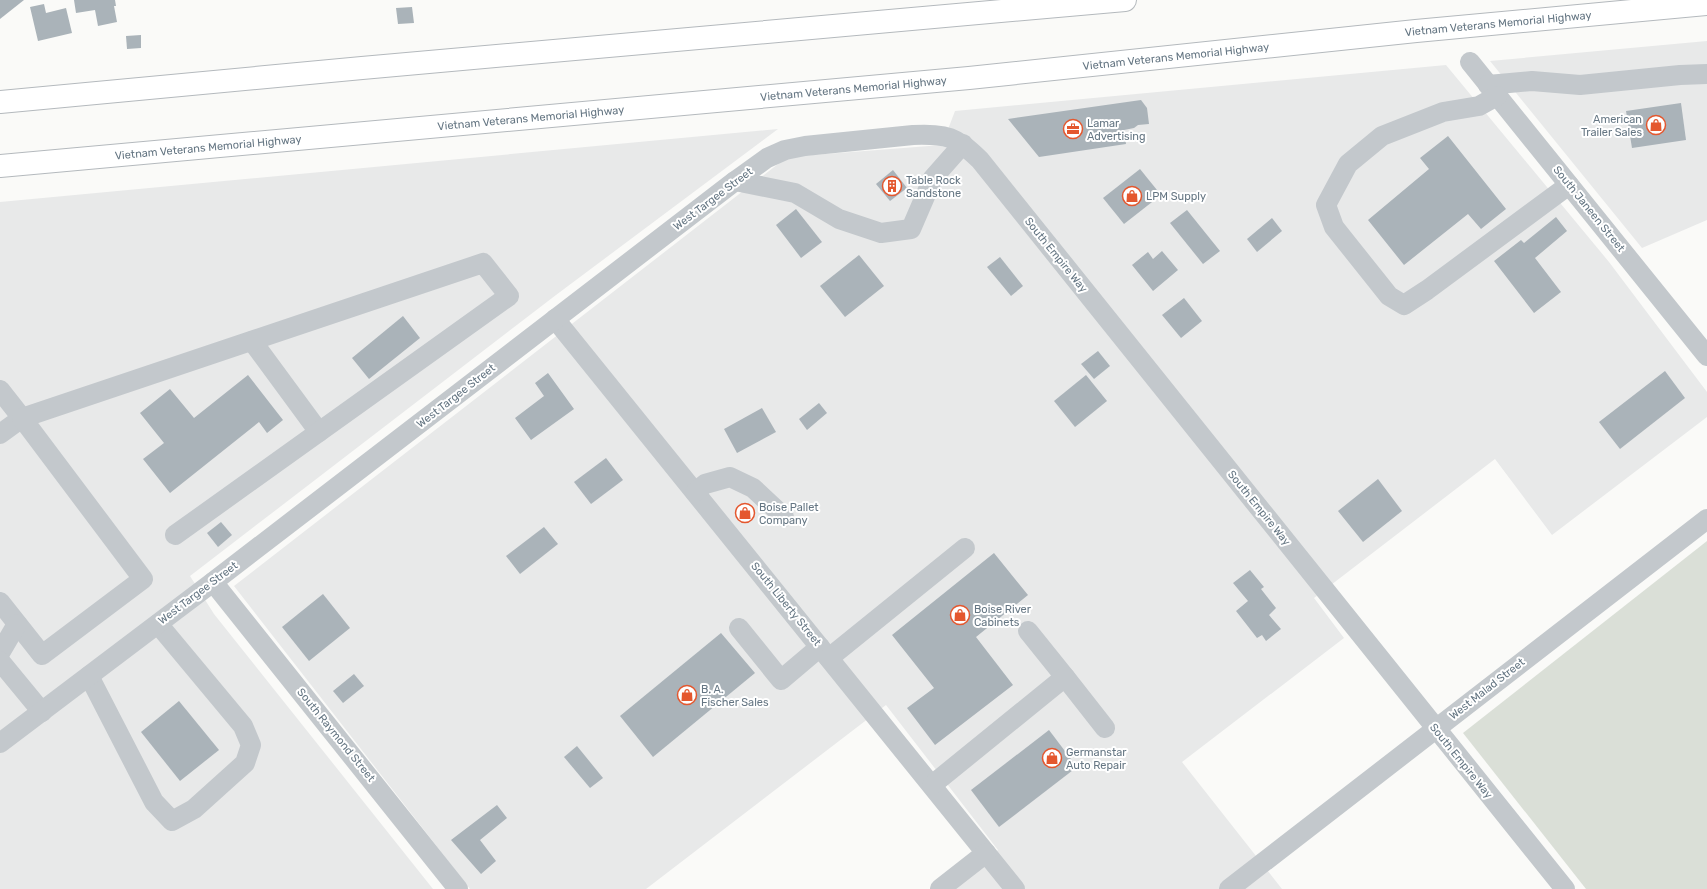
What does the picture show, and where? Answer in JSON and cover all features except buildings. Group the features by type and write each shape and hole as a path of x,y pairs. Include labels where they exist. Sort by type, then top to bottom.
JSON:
{"highway":[{"path":"0,102 1125,0"},
{"name":"Vietnam Veterans Memorial Highway","path":"0,166 969,78 1416,31 1707,4"}],"street":[{"name":"South Janeen Street","path":"1470,62 1707,356"},
{"path":"1569,184 1427,290 1404,305 1389,296 1334,227 1326,205 1348,164 1382,136 1443,112 1479,106 1493,90 1532,81 1580,85 1680,75 1707,74"},
{"name":"West Targee Street","path":"0,743 767,158 785,150 805,146 913,135 954,140"},
{"path":"735,181 795,193 839,219 881,233 911,229 933,178 954,140"},
{"name":"South Empire Way","path":"954,140 980,160 1565,889"},
{"path":"0,434 22,418 484,263 510,296 175,535"},
{"name":"South Liberty Street","path":"555,319 1016,889"},
{"path":"252,341 320,432"},
{"path":"0,390 143,580 42,655 0,602"},
{"path":"695,492 705,484 730,477 753,488 784,517"},
{"name":"West Malad Street","path":"1229,889 1707,519"},
{"path":"739,628 781,680 825,652 965,548"},
{"name":"South Raymond Street","path":"213,582 458,889"},
{"path":"0,653 17,624"},
{"path":"89,676 154,802 172,821 194,809 245,763 251,745 243,726 158,624"},
{"path":"1028,631 1105,728"},
{"path":"0,661 42,712"},
{"path":"932,785 1065,677"},
{"path":"940,889 986,853"}],"shaded area":[{"path":"1707,41 1707,220 1642,248 1490,61"},
{"path":"1446,65 1609,262 1707,392 1707,417 1552,535 1495,459 1314,598 1344,638 1182,762 1282,889 950,889 998,850 886,705 646,889 470,889 234,586 787,157 942,145 955,111"},
{"path":"778,129 556,295 190,576 214,614 433,889 0,889 0,202"},
{"path":"1707,541 1707,889 1586,889 1463,733"}],"place":[{"name":"American Trailer Sales","path":"1656,125"},
{"name":"Lamar Advertising","path":"1073,129"},
{"name":"Table Rock Sandstone","path":"892,186"},
{"name":"LPM Supply","path":"1132,196"},
{"name":"Boise Pallet Company","path":"745,513"},
{"name":"Boise River Cabinets","path":"960,615"},
{"name":"B. A. Fischer Sales","path":"687,695"},
{"name":"Germanstar Auto Repair","path":"1052,758"}]}
